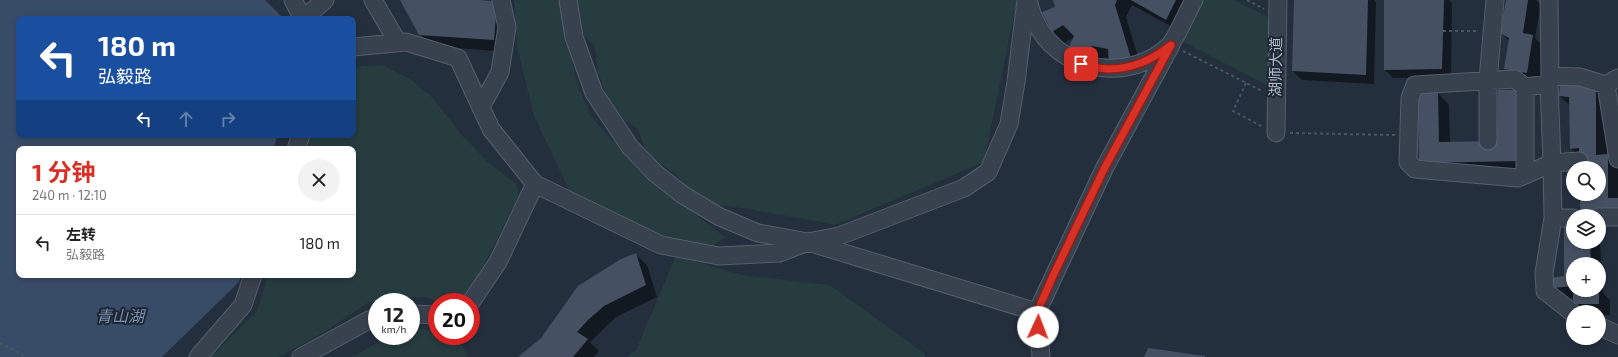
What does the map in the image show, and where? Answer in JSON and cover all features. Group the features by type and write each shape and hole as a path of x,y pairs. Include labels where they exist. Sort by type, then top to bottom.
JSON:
{"street":[{"path":"293,0 301,16"},
{"path":"306,16 325,0"},
{"path":"373,0 398,43"},
{"path":"481,107 500,72 507,27 501,0"},
{"path":"568,0 574,37 594,93 630,147 655,173 683,195 720,217 758,233 808,242 1037,312"},
{"path":"356,47 406,42 458,58 491,129 534,184 661,246 719,256 779,253 808,242 839,236 964,188 988,172 1009,124 1027,0"},
{"path":"1027,0 1035,21 1044,36 1058,51 1081,64 1107,69 1138,65 1157,56 1171,45"},
{"path":"1041,357 1037,312 1104,169 1194,0"},
{"path":"1488,141 1488,80 1495,0"},
{"path":"1549,0 1549,80 1553,218 1544,273 1545,291 1566,308"},
{"name":"湖师大道","path":"1276,133 1275,98 1277,8"},
{"path":"1525,87 1549,80 1580,77 1612,81 1618,159"},
{"path":"1525,87 1515,79 1415,85 1410,98 1408,162 1415,169 1518,178 1552,163 1566,162"},
{"path":"1525,87 1525,175"},
{"path":"477,293 498,262 534,184"},
{"path":"1606,217 1618,217"},
{"path":"1553,218 1566,218"},
{"path":"198,357 243,305 252,278"},
{"path":"301,357 368,321"},
{"path":"1606,329 1618,335"}],"path":[{"path":"1247,0 1277,8"},
{"path":"1443,31 1470,31"},
{"path":"1171,45 1275,98"},
{"path":"1246,83 1233,111 1276,133 1384,135"},
{"path":"0,342 26,357"}],"green space":[{"path":"514,0 563,0 568,47 578,85 591,117 639,170 725,237 707,250 690,251 571,194 534,116 517,47"},
{"path":"575,0 1017,0 984,162 835,225 744,208 710,204 690,191 676,174 648,156 637,128 620,117 606,94 598,72 595,46 578,30"},
{"path":"1202,0 1234,0 1270,18 1271,87 1181,41"},
{"path":"383,65 410,79 433,98 460,133 487,161 517,185 519,196 470,293 428,293 428,298 420,297 420,293 368,293 368,303 324,332 279,357 211,357 257,311 267,278 356,278 356,146 307,146 309,138 356,138 356,67"},
{"path":"676,256 742,275 830,285 925,354 925,357 627,357 636,350"},
{"path":"420,329 428,330 428,345 462,345 468,357 351,357 374,345 420,345"}],"water":[{"name":"青山湖","path":"0,0 265,0 281,16 16,16 16,138 276,138 275,146 16,146 16,278 240,278 239,282 162,357 0,357"}],"building":[{"path":"400,0 480,0 497,2 494,40 419,35"},
{"path":"1053,0 1117,0 1115,5 1131,58 1109,64 1108,49 1092,46 1088,58 1068,49 1074,36 1063,25 1052,32 1042,12 1055,7"},
{"path":"1131,0 1176,0 1166,20"},
{"path":"1294,0 1368,0 1366,75 1292,71"},
{"path":"1384,0 1444,0 1442,69 1384,70"},
{"path":"1506,0 1528,0 1523,33 1533,35 1527,73 1504,69 1509,38 1500,33"},
{"path":"1560,83 1584,83 1584,87 1596,87 1596,155 1608,154 1608,198 1618,198 1618,209 1580,209 1580,201 1606,201 1606,161 1579,161 1579,148 1570,149 1569,97 1559,96"},
{"path":"1498,90 1521,90 1521,161 1419,163 1418,92 1438,92 1439,142 1497,141"},
{"path":"1564,226 1566,226 1566,249 1590,249 1591,257 1566,257 1566,287 1553,288 1550,278 1564,276"},
{"path":"636,253 646,285 604,306 588,320 577,332 588,339 573,357 518,357 541,338 578,286 621,259"},
{"path":"1573,297 1599,297 1599,304 1573,304"},
{"path":"1148,348 1205,356 1205,357 1144,357"}],"route":[{"path":"1038,327 1037,312 1053,276 1104,169 1171,45 1157,56 1138,65 1126,68 1107,69 1081,64"}]}
